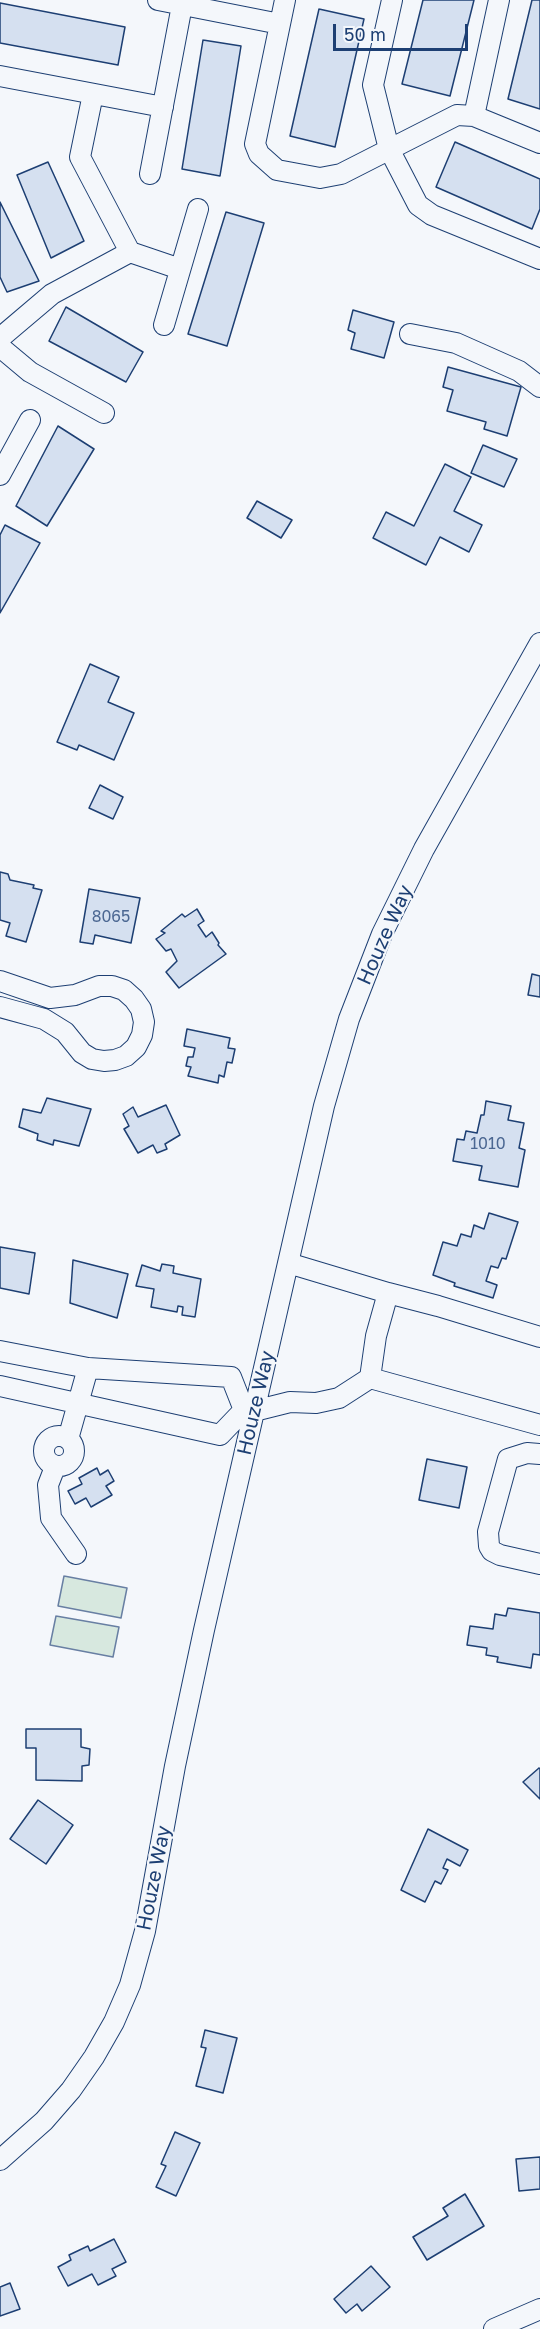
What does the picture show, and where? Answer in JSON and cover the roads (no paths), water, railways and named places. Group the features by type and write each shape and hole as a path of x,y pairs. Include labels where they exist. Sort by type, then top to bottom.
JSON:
{"street":[{"path":"158,0 243,8 280,24"},
{"path":"285,0 255,144 259,154 277,170 320,178 341,174 457,115 474,116 540,143"},
{"path":"392,0 374,85 389,149 418,205 432,214 540,259"},
{"path":"474,116 499,0"},
{"path":"150,174 183,2"},
{"path":"0,76 163,107"},
{"path":"93,94 81,157 130,252 180,269"},
{"path":"164,325 198,208"},
{"path":"0,338 52,294 130,252"},
{"path":"410,334 456,343 519,371 540,387"},
{"path":"0,346 30,372 104,413"},
{"path":"0,475 30,420"},
{"name":"Houze Way","path":"0,2160 44,2121 71,2090 104,2040 130,1985 145,1931 175,1766 249,1410 288,1263 324,1106 349,1019 382,934 424,849 537,653"},
{"path":"0,981 50,998 75,995 99,986 112,986 124,990 134,999 141,1010 144,1022 142,1035 126,1056 104,1061 93,1059 82,1053 65,1032 44,1019 0,1007"},
{"path":"44,1019 50,998"},
{"path":"288,1263 387,1293 438,1305 540,1337"},
{"path":"370,1378 376,1336 387,1293"},
{"path":"0,1351 88,1368 231,1377 249,1410"},
{"path":"76,1554 51,1518 48,1485 55,1467 66,1465 71,1461 74,1450 68,1439 88,1368"},
{"path":"0,1386 220,1435 249,1410 290,1402 316,1403 339,1398 370,1378 540,1425"},
{"path":"540,1454 527,1453 508,1459 488,1532 489,1546 492,1551 540,1564"},
{"path":"494,2329 540,2309"}]}
